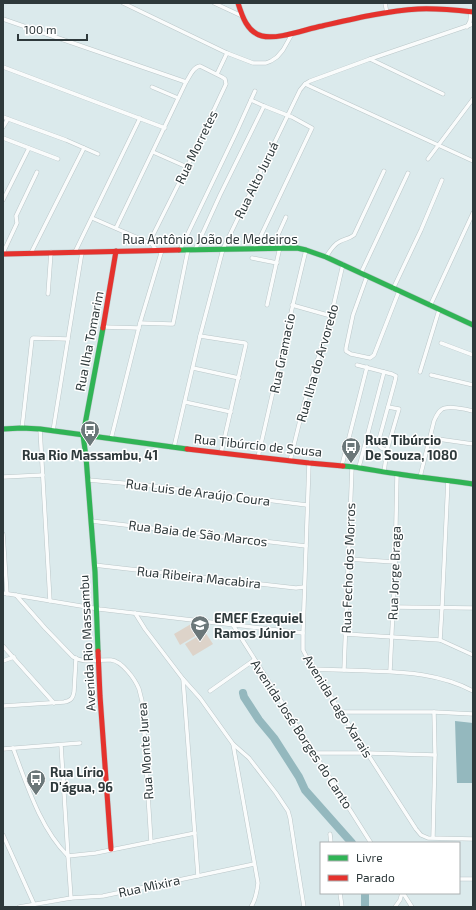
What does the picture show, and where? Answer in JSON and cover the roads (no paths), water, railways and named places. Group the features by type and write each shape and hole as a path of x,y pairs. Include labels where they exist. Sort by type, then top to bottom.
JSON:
{"street":[{"path":"123,3 227,53 253,63 271,62 277,57 293,33"},
{"path":"214,3 242,16"},
{"path":"238,3 242,16 251,30 261,36 267,37 387,14 428,9 446,9 472,12 467,27"},
{"path":"385,3 387,14"},
{"path":"428,9 431,3"},
{"path":"3,20 186,82"},
{"path":"305,84 370,59 473,24"},
{"path":"116,228 186,82 196,67 200,66 217,74 227,53"},
{"path":"370,59 443,94"},
{"path":"3,67 165,128"},
{"name":"Rua Morretes","path":"149,243 226,84 225,79 217,74"},
{"path":"305,84 473,161"},
{"name":"Rua Alto Juruá","path":"174,447 200,336 223,249 300,90 305,84"},
{"path":"152,87 178,98"},
{"path":"180,250 255,91"},
{"path":"251,100 312,128 255,248"},
{"path":"428,159 472,101"},
{"path":"195,250 220,195 264,106"},
{"path":"3,117 66,140 98,154"},
{"path":"53,431 68,339 78,252 92,218 140,118"},
{"path":"3,127 8,119"},
{"path":"3,138 58,159"},
{"path":"3,200 29,148"},
{"path":"31,253 84,148"},
{"path":"153,152 186,167"},
{"path":"326,257 337,243 351,238 354,235 384,171"},
{"path":"3,253 17,223 16,216 37,172"},
{"path":"361,273 408,173"},
{"path":"366,276 353,315 346,351 349,354 370,358 374,355 396,290 442,180"},
{"path":"430,306 473,213"},
{"path":"272,248 286,216"},
{"path":"92,218 149,243 159,250 111,439"},
{"name":"Rua Antônio João de Medeiros","path":"3,253 255,248 306,250 343,264 430,306 473,324"},
{"path":"267,305 280,248"},
{"path":"140,323 172,324 188,250"},
{"name":"Rua Gramacio","path":"258,457 292,305 306,250"},
{"name":"Rua Ilha Tomarim","path":"83,435 116,251"},
{"path":"48,294 51,252"},
{"path":"252,258 276,263"},
{"name":"Rua Ilha do Arvoredo","path":"290,461 304,404 331,316 343,264"},
{"path":"292,305 331,316"},
{"path":"420,372 439,310"},
{"path":"103,326 139,328"},
{"path":"200,336 246,344 221,453"},
{"path":"22,428 32,339 68,339"},
{"path":"441,343 473,355"},
{"path":"357,365 396,376 378,444 380,448 387,450"},
{"path":"193,368 239,378"},
{"path":"342,465 367,368"},
{"path":"360,467 384,372"},
{"path":"431,375 473,385"},
{"path":"185,402 231,412"},
{"path":"384,472 387,450 399,409 388,407"},
{"path":"420,477 437,415 442,408 473,410"},
{"name":"Rua Tibúrcio de Sousa","path":"3,429 40,429 221,453 360,467 397,474 473,484"},
{"path":"40,429 50,601"},
{"name":"Avenida Rio Massambu","path":"83,435 88,480 97,608 100,696 111,850"},
{"path":"431,438 473,444"},
{"name":"Avenida Lago Xarais","path":"310,463 304,587 303,650 313,669 416,829 425,837 473,839"},
{"name":"Rua Fecho dos Morros","path":"344,670 352,467"},
{"name":"Rua Jorge Braga","path":"390,671 397,474"},
{"path":"3,477 43,475"},
{"name":"Rua Luis de Araújo Coura","path":"88,480 145,485 308,505"},
{"path":"440,640 448,480"},
{"name":"Rua Baia de São Marcos","path":"91,521 306,546"},
{"path":"3,534 5,594 135,613 303,633"},
{"path":"348,559 395,562"},
{"name":"Rua Ribeira Macabira","path":"94,565 296,588 304,587"},
{"path":"3,706 68,701 72,699 74,692 76,658 45,628 16,595"},
{"path":"393,607 473,608"},
{"path":"135,613 145,629 183,679 200,698 233,744 249,758 288,811 304,907"},
{"name":"Avenida José Borges do Canto","path":"233,625 370,842"},
{"path":"345,634 440,640 473,655"},
{"path":"3,646 54,703"},
{"path":"3,661 14,657"},
{"name":"Rua Monte Jurea","path":"76,658 90,661 110,660 118,662 130,674 140,690 142,701 151,842"},
{"path":"210,691 254,660"},
{"path":"313,669 414,673 443,679 473,690"},
{"path":"183,679 198,876"},
{"path":"341,712 434,712 473,714"},
{"path":"433,837 435,755 434,712"},
{"path":"3,749 80,743"},
{"path":"233,744 258,883 255,899 251,907"},
{"path":"61,745 71,898"},
{"path":"13,748 42,820 54,840 68,856"},
{"path":"314,753 435,755"},
{"path":"68,856 96,853 195,833"},
{"path":"330,834 331,842"},
{"path":"3,835 34,904"},
{"name":"Rua Mixira","path":"19,907 71,898 103,896 254,864"},
{"path":"460,879 473,879"},
{"path":"340,894 342,907"},
{"path":"395,907 400,900 402,894"},
{"path":"403,894 412,907"}],"water":[{"path":"455,721 473,723 473,783 457,783"}],"waterway":[{"path":"243,693 259,720 274,738 299,777 305,790 351,842"},
{"path":"365,894 365,907"}],"place":[{"name":"Rua Rio Massambu, 41","path":"90,447"},
{"name":"Rua Tibúrcio De Souza, 1080","path":"351,464"},
{"name":"EMEF Ezequiel Ramos Júnior","path":"200,642"},
{"name":"Rua Lírio D'água, 96","path":"36,796"}]}
